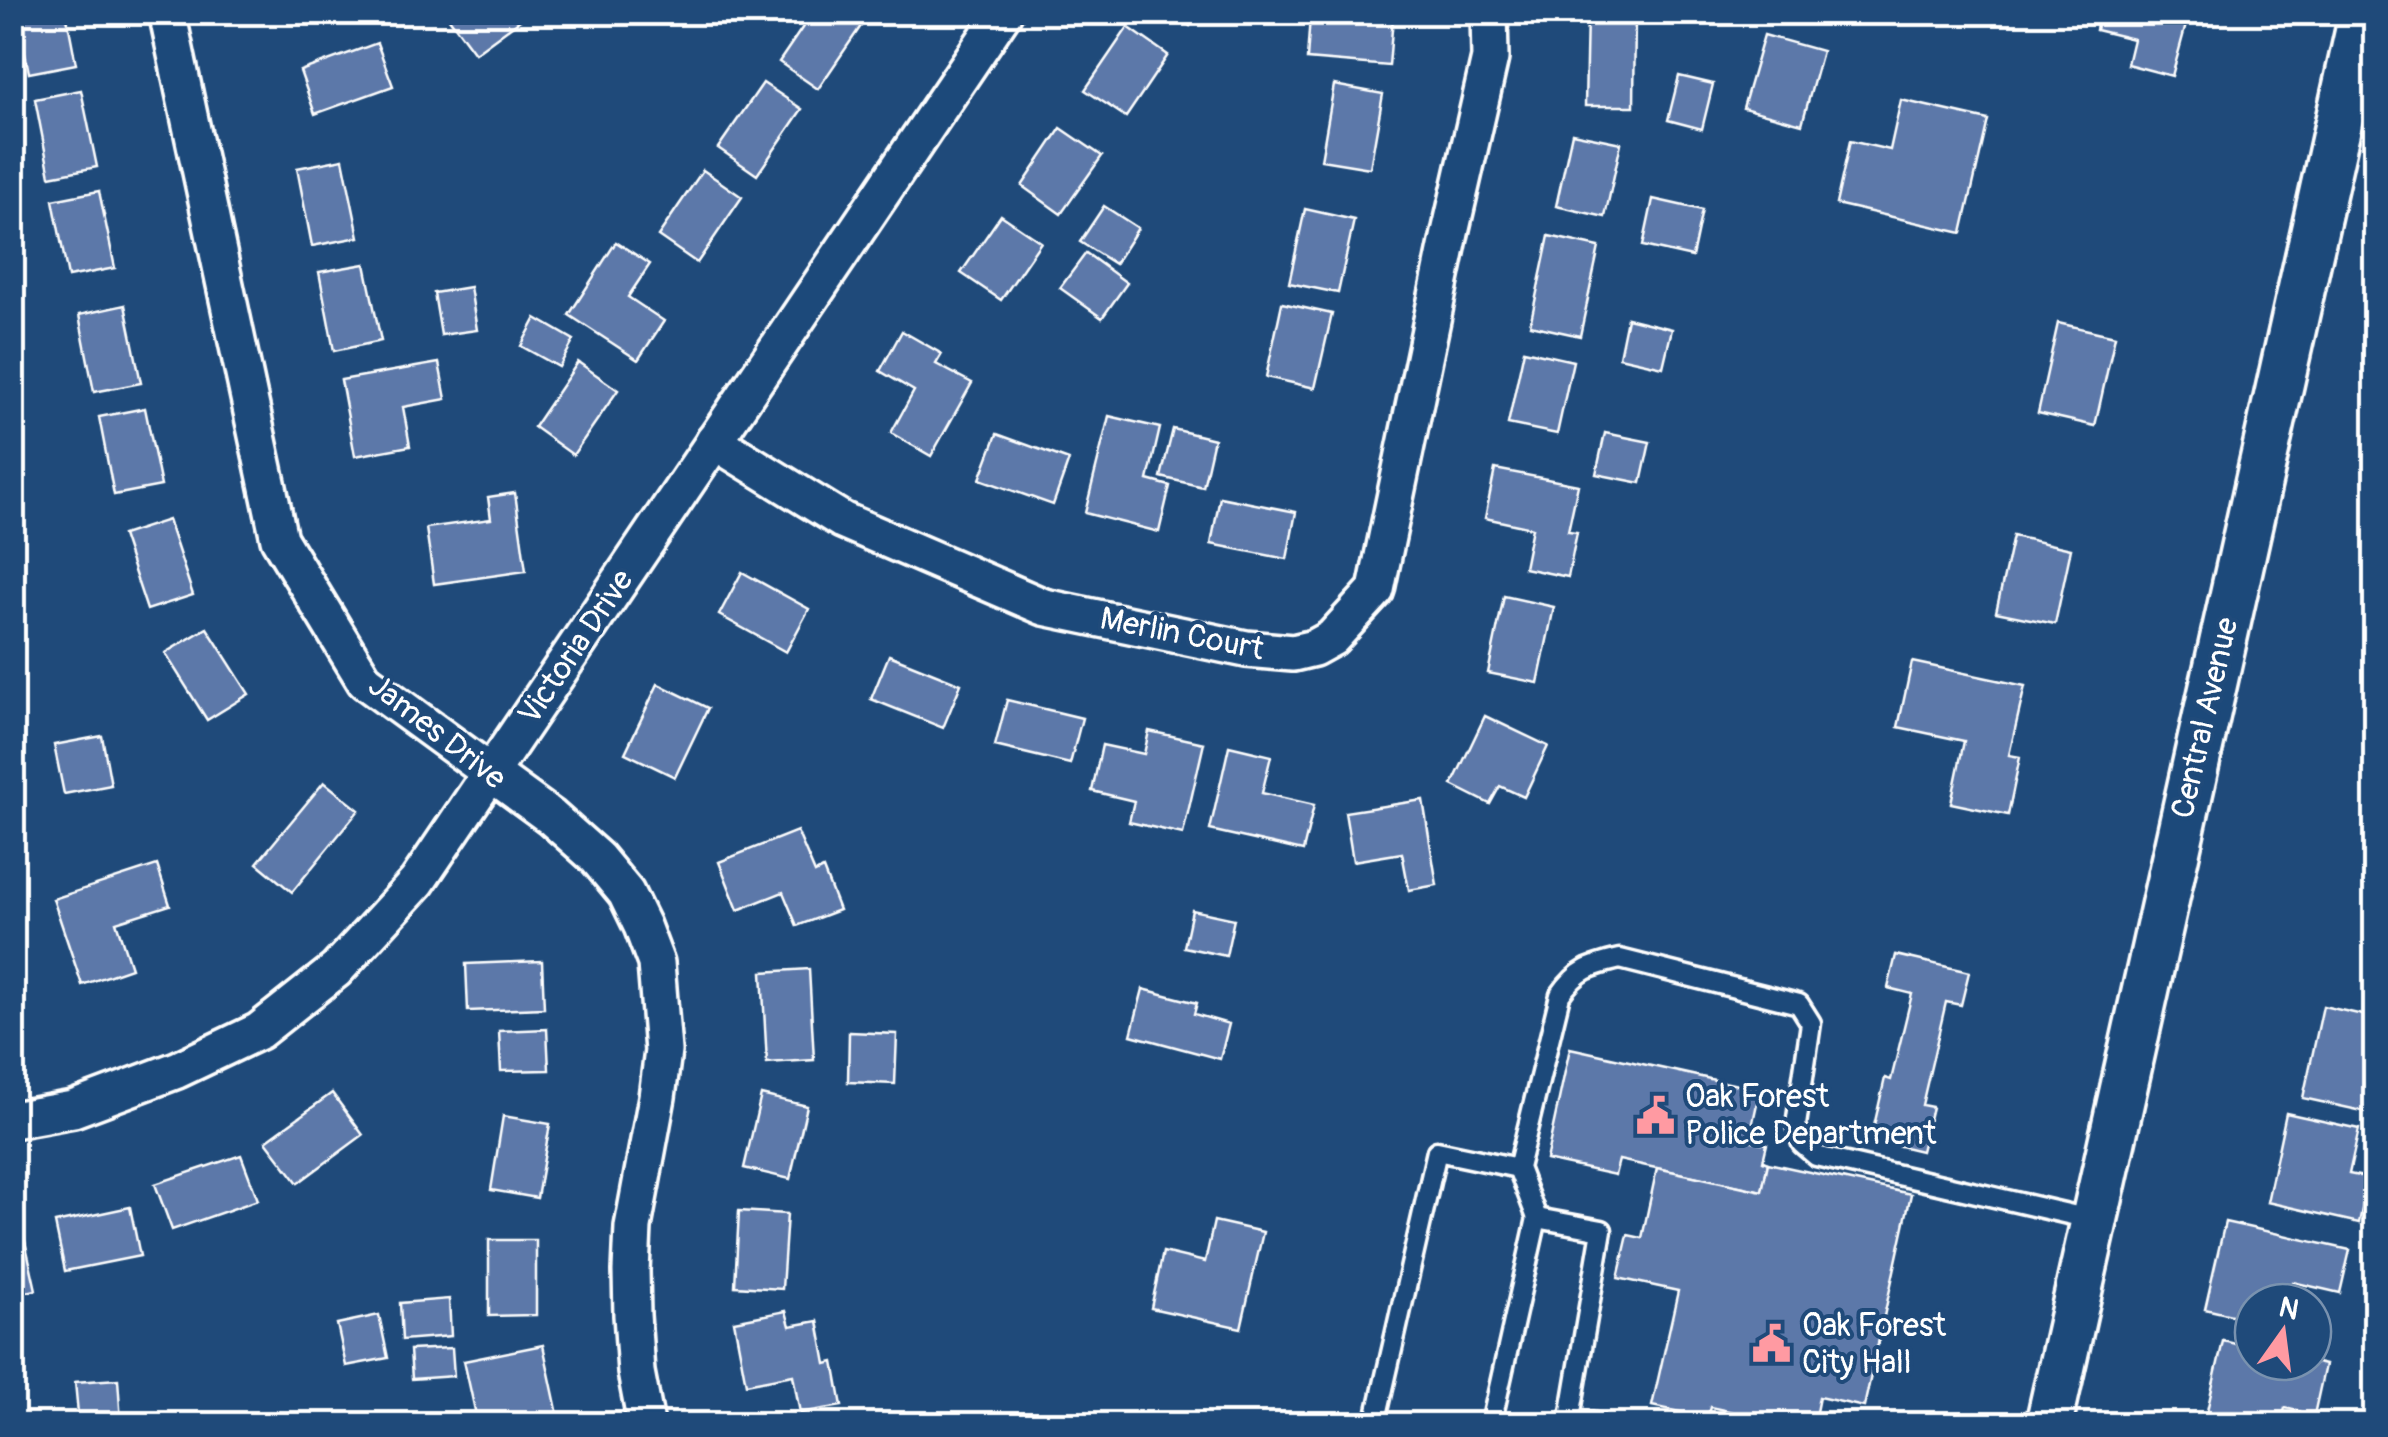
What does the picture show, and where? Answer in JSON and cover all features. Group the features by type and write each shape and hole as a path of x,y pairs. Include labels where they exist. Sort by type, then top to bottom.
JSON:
{"street":[{"name":"James Drive","path":"166,12 279,540 365,681 551,817 597,858 626,893 656,963 663,1051 633,1226 632,1272 636,1372 646,1424"},
{"name":"Victoria Drive","path":"12,1120 73,1108 177,1070 259,1031 336,970 416,882 1004,12"},
{"name":"Merlin Court","path":"714,441 842,520 1044,607 1246,649 1293,653 1314,648 1332,638 1376,590 1490,58 1489,12"},
{"name":"Central Avenue","path":"2048,1424 2362,76 2362,12"}],"lane":[{"path":"1492,1424 1537,1218 1518,1168 1560,995 1573,976 1592,966 1620,959 1800,1004 1811,1023 1796,1125 1802,1144 1816,1156 2094,1220"},
{"path":"1375,1424 1437,1151 1518,1168"},
{"path":"1537,1218 1602,1230 1569,1421 1600,1424"}],"building":[{"path":"17,12 66,12 76,64 29,73"},
{"path":"448,12 531,12 475,53"},
{"path":"813,12 848,12 863,23 818,89 779,62"},
{"path":"1171,12 1199,12 1190,26"},
{"path":"1300,12 1393,17 1389,66 1307,59 1310,16"},
{"path":"2100,12 2158,12 2187,21 2172,76 2127,64 2133,39 2096,30"},
{"path":"1587,14 1635,15 1634,106 1585,106"},
{"path":"1128,27 1168,55 1126,117 1085,90"},
{"path":"1764,35 1822,51 1802,124 1743,108"},
{"path":"377,43 393,86 315,114 300,71"},
{"path":"1679,76 1713,84 1702,129 1668,120"},
{"path":"763,83 802,109 757,175 718,148"},
{"path":"1334,85 1383,94 1370,168 1321,160"},
{"path":"81,90 97,167 50,176 35,99"},
{"path":"1901,100 1988,120 1962,233 1836,204 1850,141 1890,150"},
{"path":"1061,128 1102,156 1061,214 1022,186"},
{"path":"1572,133 1621,143 1605,217 1556,206"},
{"path":"343,159 359,237 312,246 297,168"},
{"path":"703,170 742,197 697,263 658,236"},
{"path":"99,191 115,268 68,277 53,200"},
{"path":"1653,199 1702,210 1692,257 1643,246"},
{"path":"1104,206 1138,228 1115,264 1080,242"},
{"path":"1305,209 1354,220 1338,293 1289,283"},
{"path":"1001,215 1041,242 1001,300 961,273"},
{"path":"1549,236 1599,247 1580,336 1530,325"},
{"path":"616,242 650,264 628,297 664,321 638,360 569,315"},
{"path":"1086,253 1127,283 1102,318 1060,288"},
{"path":"365,264 381,341 334,351 319,272"},
{"path":"470,287 477,330 441,335 434,293"},
{"path":"1282,303 1332,314 1315,388 1266,377"},
{"path":"125,305 141,383 94,392 79,315"},
{"path":"536,318 574,340 559,367 521,346"},
{"path":"1627,318 1672,329 1663,367 1619,357"},
{"path":"2058,323 2115,336 2095,426 2038,413"},
{"path":"902,331 942,354 936,364 972,383 931,456 891,433 914,391 880,371"},
{"path":"1524,350 1573,361 1557,434 1508,424"},
{"path":"578,362 618,390 573,455 534,427"},
{"path":"439,363 446,399 403,407 410,446 355,456 341,380"},
{"path":"145,408 161,486 114,495 99,417"},
{"path":"1109,416 1160,428 1148,480 1170,486 1159,532 1085,513"},
{"path":"1173,429 1214,439 1203,487 1161,477"},
{"path":"1605,433 1650,442 1641,483 1596,474"},
{"path":"997,434 1069,460 1053,505 980,479"},
{"path":"1495,469 1578,485 1568,531 1577,532 1568,577 1524,568 1532,528 1485,518"},
{"path":"515,493 526,571 434,584 426,528 491,519 488,497"},
{"path":"1220,497 1296,512 1287,559 1211,544"},
{"path":"168,520 193,595 147,610 122,535"},
{"path":"2013,536 2071,549 2055,624 1996,612"},
{"path":"742,572 809,609 786,652 719,615"},
{"path":"1504,596 1554,607 1538,683 1488,673"},
{"path":"207,628 249,694 207,720 165,653"},
{"path":"889,655 961,684 943,728 871,699"},
{"path":"1912,662 2025,686 2009,755 2020,757 2008,815 1951,803 1964,741 1898,727"},
{"path":"658,684 708,708 675,777 625,753"},
{"path":"1007,700 1082,718 1070,764 995,746"},
{"path":"1485,716 1548,746 1524,797 1500,786 1490,804 1452,785"},
{"path":"1149,731 1204,743 1183,834 1129,822 1134,801 1092,791 1102,745 1144,754"},
{"path":"102,736 111,785 64,794 54,745"},
{"path":"1229,746 1271,756 1262,793 1314,805 1303,851 1210,830"},
{"path":"324,782 359,810 292,892 257,863"},
{"path":"1423,800 1437,885 1409,890 1402,853 1353,861 1345,812"},
{"path":"797,831 815,873 823,869 839,910 797,926 783,892 738,910 719,862"},
{"path":"157,865 170,905 116,922 131,968 82,985 53,899"},
{"path":"1192,910 1234,919 1226,956 1184,947"},
{"path":"1896,955 1969,972 1961,1005 1946,1002 1922,1105 1932,1107 1921,1151 1871,1139 1885,1078 1891,1080 1912,994 1888,988"},
{"path":"542,961 544,1008 468,1011 466,964"},
{"path":"809,969 814,1060 767,1063 762,972"},
{"path":"1143,989 1197,1003 1194,1014 1229,1024 1220,1059 1131,1035"},
{"path":"2323,1006 2376,1018 2376,1114 2303,1098"},
{"path":"547,1029 549,1070 501,1071 499,1031"},
{"path":"849,1032 897,1034 895,1084 848,1082"},
{"name":"Oak Forest Police Department","path":"1570,1048 1760,1090 1749,1140 1767,1144 1763,1161 1768,1163 1762,1191 1619,1160 1615,1175 1546,1160"},
{"path":"332,1093 363,1135 298,1183 266,1141"},
{"path":"761,1095 807,1106 790,1179 744,1168"},
{"path":"2286,1113 2359,1129 2349,1174 2369,1178 2359,1223 2267,1202"},
{"path":"503,1116 550,1124 537,1198 491,1190"},
{"path":"241,1155 258,1200 172,1230 155,1184"},
{"name":"Oak Forest City Hall","path":"1768,1163 1911,1194 1864,1407 1819,1397 1815,1417 1803,1424 1788,1424 1710,1407 1707,1418 1652,1406 1678,1291 1618,1278 1628,1235 1642,1238 1657,1168 1762,1191"},
{"path":"130,1207 140,1256 65,1271 55,1223"},
{"path":"739,1211 787,1214 782,1289 735,1286"},
{"path":"20,1219 36,1290 12,1295 12,1221"},
{"path":"1214,1221 1263,1232 1241,1328 1151,1308 1163,1252 1205,1262"},
{"path":"2225,1222 2350,1250 2340,1293 2333,1291 2333,1282 2233,1282 2233,1315 2205,1309"},
{"path":"489,1240 536,1240 536,1315 489,1316"},
{"path":"449,1299 451,1336 402,1340 400,1303"},
{"path":"786,1311 790,1326 818,1321 826,1364 834,1362 842,1406 800,1413 793,1375 746,1384 734,1321"},
{"path":"379,1315 388,1358 346,1366 337,1324"},
{"path":"2223,1341 2233,1343 2233,1382 2321,1382 2314,1415 2285,1408 2281,1424 2204,1424"},
{"path":"543,1345 560,1424 478,1424 464,1361"},
{"path":"452,1348 454,1376 412,1379 410,1350"},
{"path":"118,1379 121,1422 79,1424 75,1382"},
{"path":"389,1413 391,1424 333,1424"}],"place":[{"name":"Oak Forest Police Department","path":"1655,1115"},
{"name":"Oak Forest City Hall","path":"1772,1344"}]}
